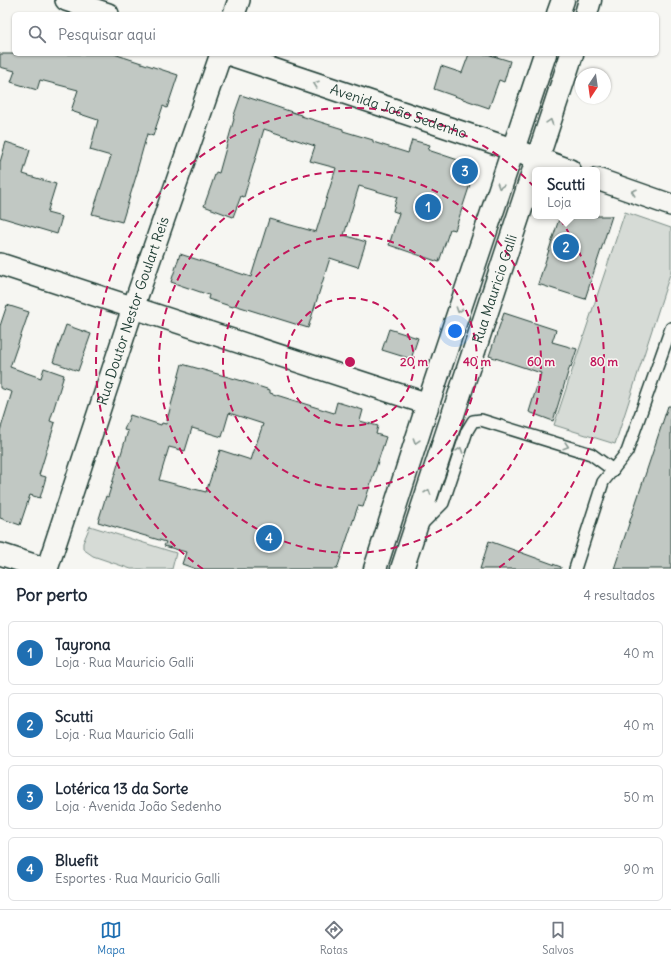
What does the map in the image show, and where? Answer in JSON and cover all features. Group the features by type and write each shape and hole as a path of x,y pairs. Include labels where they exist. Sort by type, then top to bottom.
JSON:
{"main road":[{"path":"559,12 563,0"},
{"path":"587,12 590,0"},
{"name":"Rua Mauricio Galli","path":"375,569 512,149 544,56"},
{"name":"Rua Mauricio Galli","path":"535,167 571,56"},
{"name":"Rua Mauricio Galli","path":"402,569 532,177"}],"street":[{"path":"66,0 102,12"},
{"path":"235,12 239,0"},
{"name":"Rua Doutor Nestor Goulart Reis","path":"46,569 133,308 220,56"},
{"name":"Avenida João Sedenho","path":"234,56 512,149 561,167"},
{"path":"600,180 671,205"},
{"path":"0,264 428,404"},
{"path":"0,554 46,569"}],"lane":[{"path":"575,569 603,482 627,452 671,328"},
{"path":"415,531 443,503 467,431 473,421 481,420 591,454 613,470"}],"shaded area":[{"path":"625,212 671,228 671,271 615,444 554,425"},
{"path":"90,526 176,553 172,569 131,569 93,556 83,549 83,543"}],"building":[{"path":"0,54 12,54 12,56 120,56 178,75 167,108 163,106 153,136 147,134 122,222 92,214 111,156 90,150 98,120 71,111 78,90 40,80 37,90 11,82 15,71 0,67"},
{"path":"468,56 494,56 510,61 504,82 499,80 489,108 434,89 441,66 462,73"},
{"path":"241,95 343,129 343,131 408,153 412,140 430,145 428,150 476,166 455,230 450,229 439,262 389,245 399,213 393,211 397,197 359,186 344,235 366,242 358,267 330,258 308,328 234,305 233,307 208,299 209,295 171,282 180,254 251,277 269,219 316,232 336,168 310,161 315,146 264,129 244,197 241,196 233,217 204,206 216,172 219,173 234,119 233,118"},
{"path":"6,142 30,150 23,174 56,184 47,213 62,217 57,234 0,217 0,162"},
{"path":"600,216 612,216 585,299 538,284 559,219 600,219"},
{"path":"7,305 29,312 10,367 41,378 44,368 64,375 50,421 55,423 39,475 46,477 40,498 30,495 20,525 0,518 0,431 12,392 0,388 0,326"},
{"path":"504,313 556,330 552,342 577,349 571,367 570,366 553,421 529,412 541,373 489,356"},
{"path":"66,325 91,334 78,371 53,362"},
{"path":"389,329 418,338 411,359 382,350"},
{"path":"182,364 239,380 270,390 270,393 334,413 337,402 363,410 360,421 378,426 376,434 386,437 363,507 358,506 337,569 196,569 182,564 186,552 164,546 166,542 98,522 106,496 108,497 128,431 124,430 130,415 161,425 162,423 166,424","holes":["229,413 263,424 251,460 220,450 206,492 159,480 169,447 185,451 192,428 222,437"]},
{"path":"668,406 671,406 671,569 614,569"},
{"path":"489,541 561,567 561,569 480,569"}],"place":[{"name":"Lotérica 13 da Sorte","path":"465,171"},
{"name":"Tayrona","path":"428,207"},
{"name":"Scutti","path":"566,247"},
{"name":"Bluefit","path":"269,538"}]}
